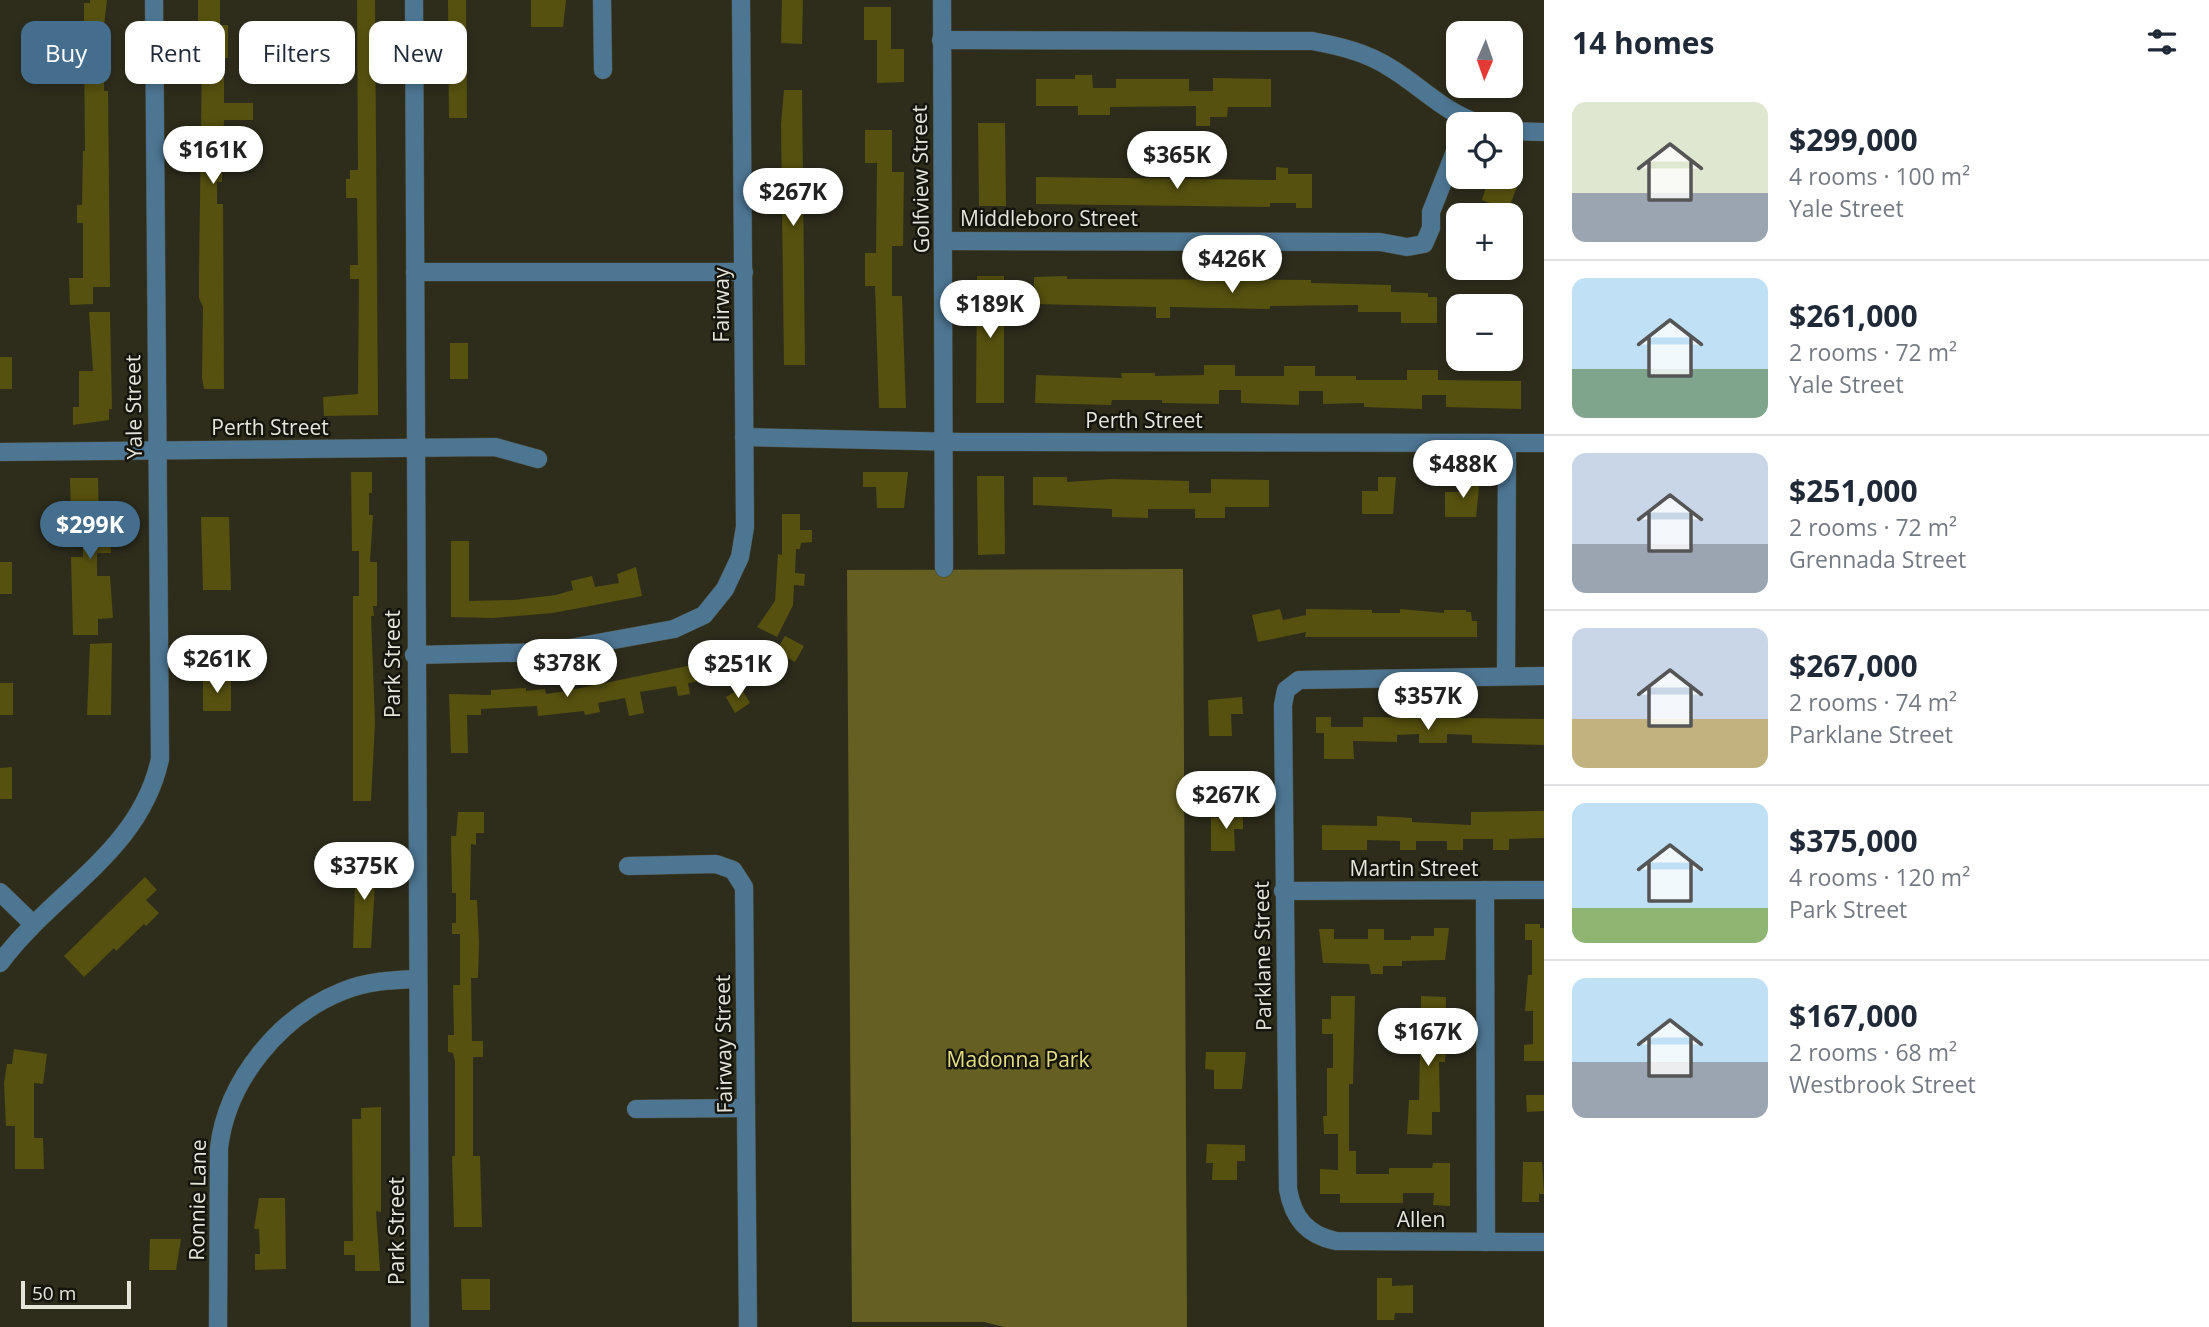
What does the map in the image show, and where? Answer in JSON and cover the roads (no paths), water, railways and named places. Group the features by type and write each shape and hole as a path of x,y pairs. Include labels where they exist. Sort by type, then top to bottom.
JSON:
{"street":[{"name":"Yale Street","path":"0,963 33,924 118,845 143,809 156,775 162,738 156,450 153,0"},
{"name":"Park Street","path":"414,0 414,655 420,1327"},
{"path":"602,0 603,69"},
{"name":"Fairway","path":"414,655 548,652 674,629 704,615 725,589 737,567 745,527 741,0"},
{"name":"Golfview Street","path":"942,0 944,568"},
{"path":"941,40 1312,41 1346,48 1376,59 1451,112"},
{"path":"1523,131 1544,132"},
{"name":"Middleboro Street","path":"944,241 1380,242 1407,247 1424,244 1431,228 1431,212 1446,174"},
{"path":"415,272 744,272"},
{"name":"Perth Street","path":"744,437 945,441 1544,443"},
{"path":"1507,444 1506,676 1544,676"},
{"name":"Perth Street","path":"0,452 495,447 538,459"},
{"name":"Parklane Street","path":"1303,1225 1291,1205 1288,1189 1283,705 1290,685 1310,678 1506,676"},
{"name":"Fairway Street","path":"628,866 716,864 733,870 741,881 748,1327"},
{"path":"1485,890 1486,1242"},
{"name":"Martin Street","path":"1283,891 1544,890"},
{"path":"0,892 33,924"},
{"name":"Ronnie Lane","path":"218,1327 219,1148 224,1119 237,1086 267,1046 325,1000 369,983 417,979"},
{"path":"636,1109 746,1108"},
{"name":"Allen","path":"1303,1225 1324,1239 1336,1241 1544,1242"}],"park label":[{"name":"Madonna Park","path":"1018,1059"}]}
